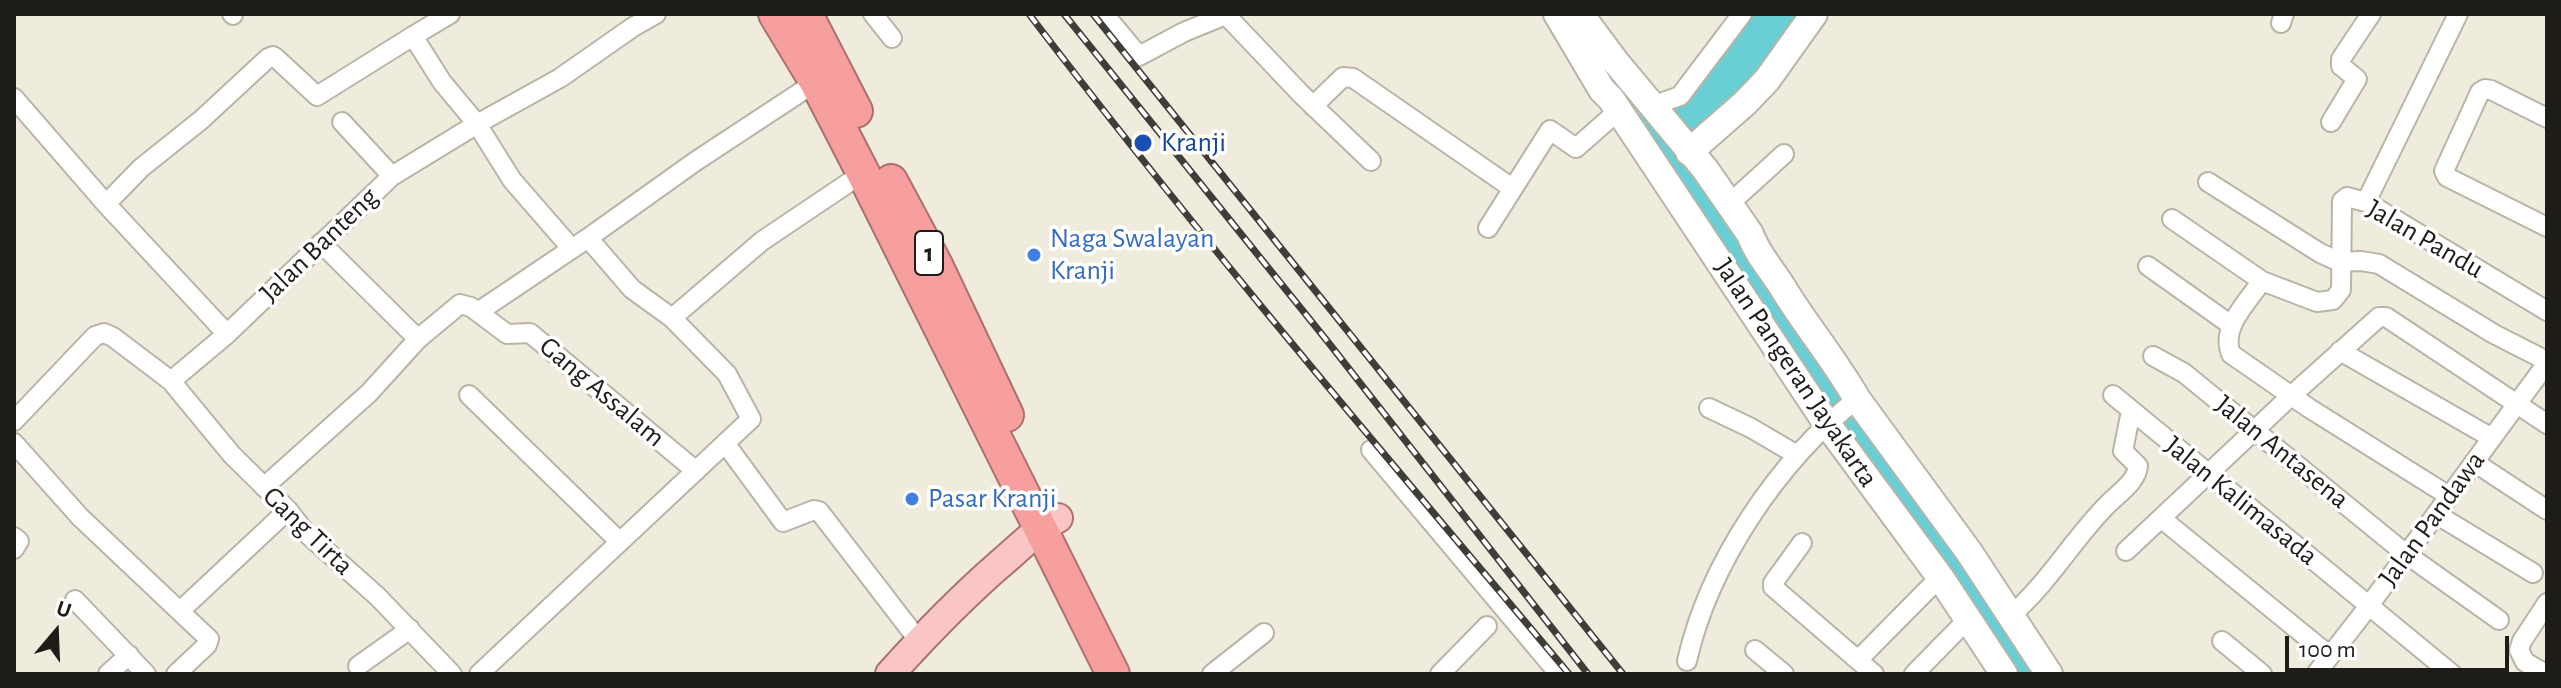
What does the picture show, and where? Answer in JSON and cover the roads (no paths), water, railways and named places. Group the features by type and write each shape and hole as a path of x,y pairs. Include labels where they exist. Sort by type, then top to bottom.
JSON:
{"highway":[{"name":"1","path":"800,20 816,82 1050,523 1136,674"},
{"name":"1","path":"800,20 936,265 1113,674"}],"main road":[{"path":"759,14 800,20"},
{"path":"892,673 919,641 983,579 1050,523"}],"street":[{"path":"106,204 141,168 201,120 268,58 273,56 277,59 317,96 396,44 450,14"},
{"name":"Jalan Banteng","path":"171,381 227,334 392,176 560,78 656,14"},
{"path":"873,14 892,38"},
{"path":"1104,14 1138,56 1184,32 1227,15 1313,106 1371,161"},
{"path":"1652,106 1680,96 1742,14"},
{"path":"1689,152 1767,80 1814,14"},
{"path":"2331,122 2357,79 2341,66 2341,59 2371,14"},
{"path":"2366,202 2458,14"},
{"path":"1570,16 1603,66"},
{"path":"413,36 442,82 477,124 512,180 632,289 672,318 727,374 751,418 479,674"},
{"name":"Jalan Pangeran Jayakarta","path":"1603,66 1652,106 1705,169 1750,234 1792,305 1969,552 2049,674"},
{"name":"Jalan Pangeran Jayakarta","path":"1603,66 1618,111 1828,422 1940,577 1968,619 1993,669"},
{"path":"1313,106 1343,77 1353,78 1512,188"},
{"path":"264,487 369,393 418,339 460,304 478,312 816,82"},
{"path":"2547,118 2485,89 2480,92 2444,171 2447,177 2547,227"},
{"path":"14,98 106,204 227,334"},
{"path":"1488,228 1550,130 1576,148 1618,111"},
{"path":"342,122 392,176"},
{"path":"1728,205 1784,154"},
{"path":"672,318 762,241 863,173"},
{"path":"2208,182 2320,253 2340,262 2379,264 2494,334 2547,362"},
{"name":"Jalan Pandu","path":"2172,219 2262,281 2317,302 2333,300 2341,290 2342,201 2347,197 2366,202 2547,311"},
{"path":"321,243 418,339"},
{"path":"2148,266 2231,325"},
{"path":"2262,281 2231,325 2227,341 2231,354 2449,496"},
{"name":"Gang Assalam","path":"478,312 507,334 530,333 696,471"},
{"path":"2126,551 2379,317 2386,317 2547,424"},
{"path":"14,421 95,336 104,333 171,381"},
{"path":"2340,351 2492,438"},
{"name":"Jalan Antasena","path":"2153,356 2184,373 2406,554 2499,620"},
{"name":"Jalan Pandawa","path":"2316,674 2547,362"},
{"name":"Gang Tirta","path":"171,381 232,455 288,510 305,532 410,629 452,674"},
{"path":"469,395 620,542"},
{"name":"Jalan Kalimasada","path":"2113,395 2452,674"},
{"path":"1687,661 1692,638 1719,574 1748,522 1797,455 1828,422 1857,399"},
{"path":"1709,408 1797,455"},
{"path":"2010,616 2026,602 2096,517 2136,476 2138,466 2123,451 2131,411"},
{"path":"14,443 80,517 209,642 176,674"},
{"path":"725,443 783,522 814,510 819,511 919,641"},
{"path":"1371,450 1559,674"},
{"path":"2474,462 2547,510"},
{"path":"180,611 288,510"},
{"path":"2436,514 2533,573"},
{"path":"2162,519 2330,656"},
{"path":"14,537 19,541 14,549"},
{"path":"1802,543 1773,587 1874,674"},
{"path":"1858,660 1940,577"},
{"path":"75,600 146,674"},
{"path":"2546,674 2523,659 2519,650 2547,603"},
{"path":"1914,674 1968,619"},
{"path":"1440,674 1487,626"},
{"path":"358,666 410,629"},
{"path":"1212,674 1264,633"},
{"path":"2222,641 2262,674"},
{"path":"1755,650 1784,674"},
{"path":"108,674 129,655"}],"water":[{"path":"1742,14 1814,14 1689,152 2049,674 2004,674 1626,122 1652,106 1680,96"}],"railway":[{"path":"1029,14 1227,265 1569,674"},
{"path":"1064,14 1328,342 1588,674"},
{"path":"1093,14 1623,674"}],"place":[{"name":"Kranji","path":"1143,143"},
{"name":"Naga Swalayan Kranji","path":"1034,255"},
{"name":"Pasar Kranji","path":"912,499"}]}
